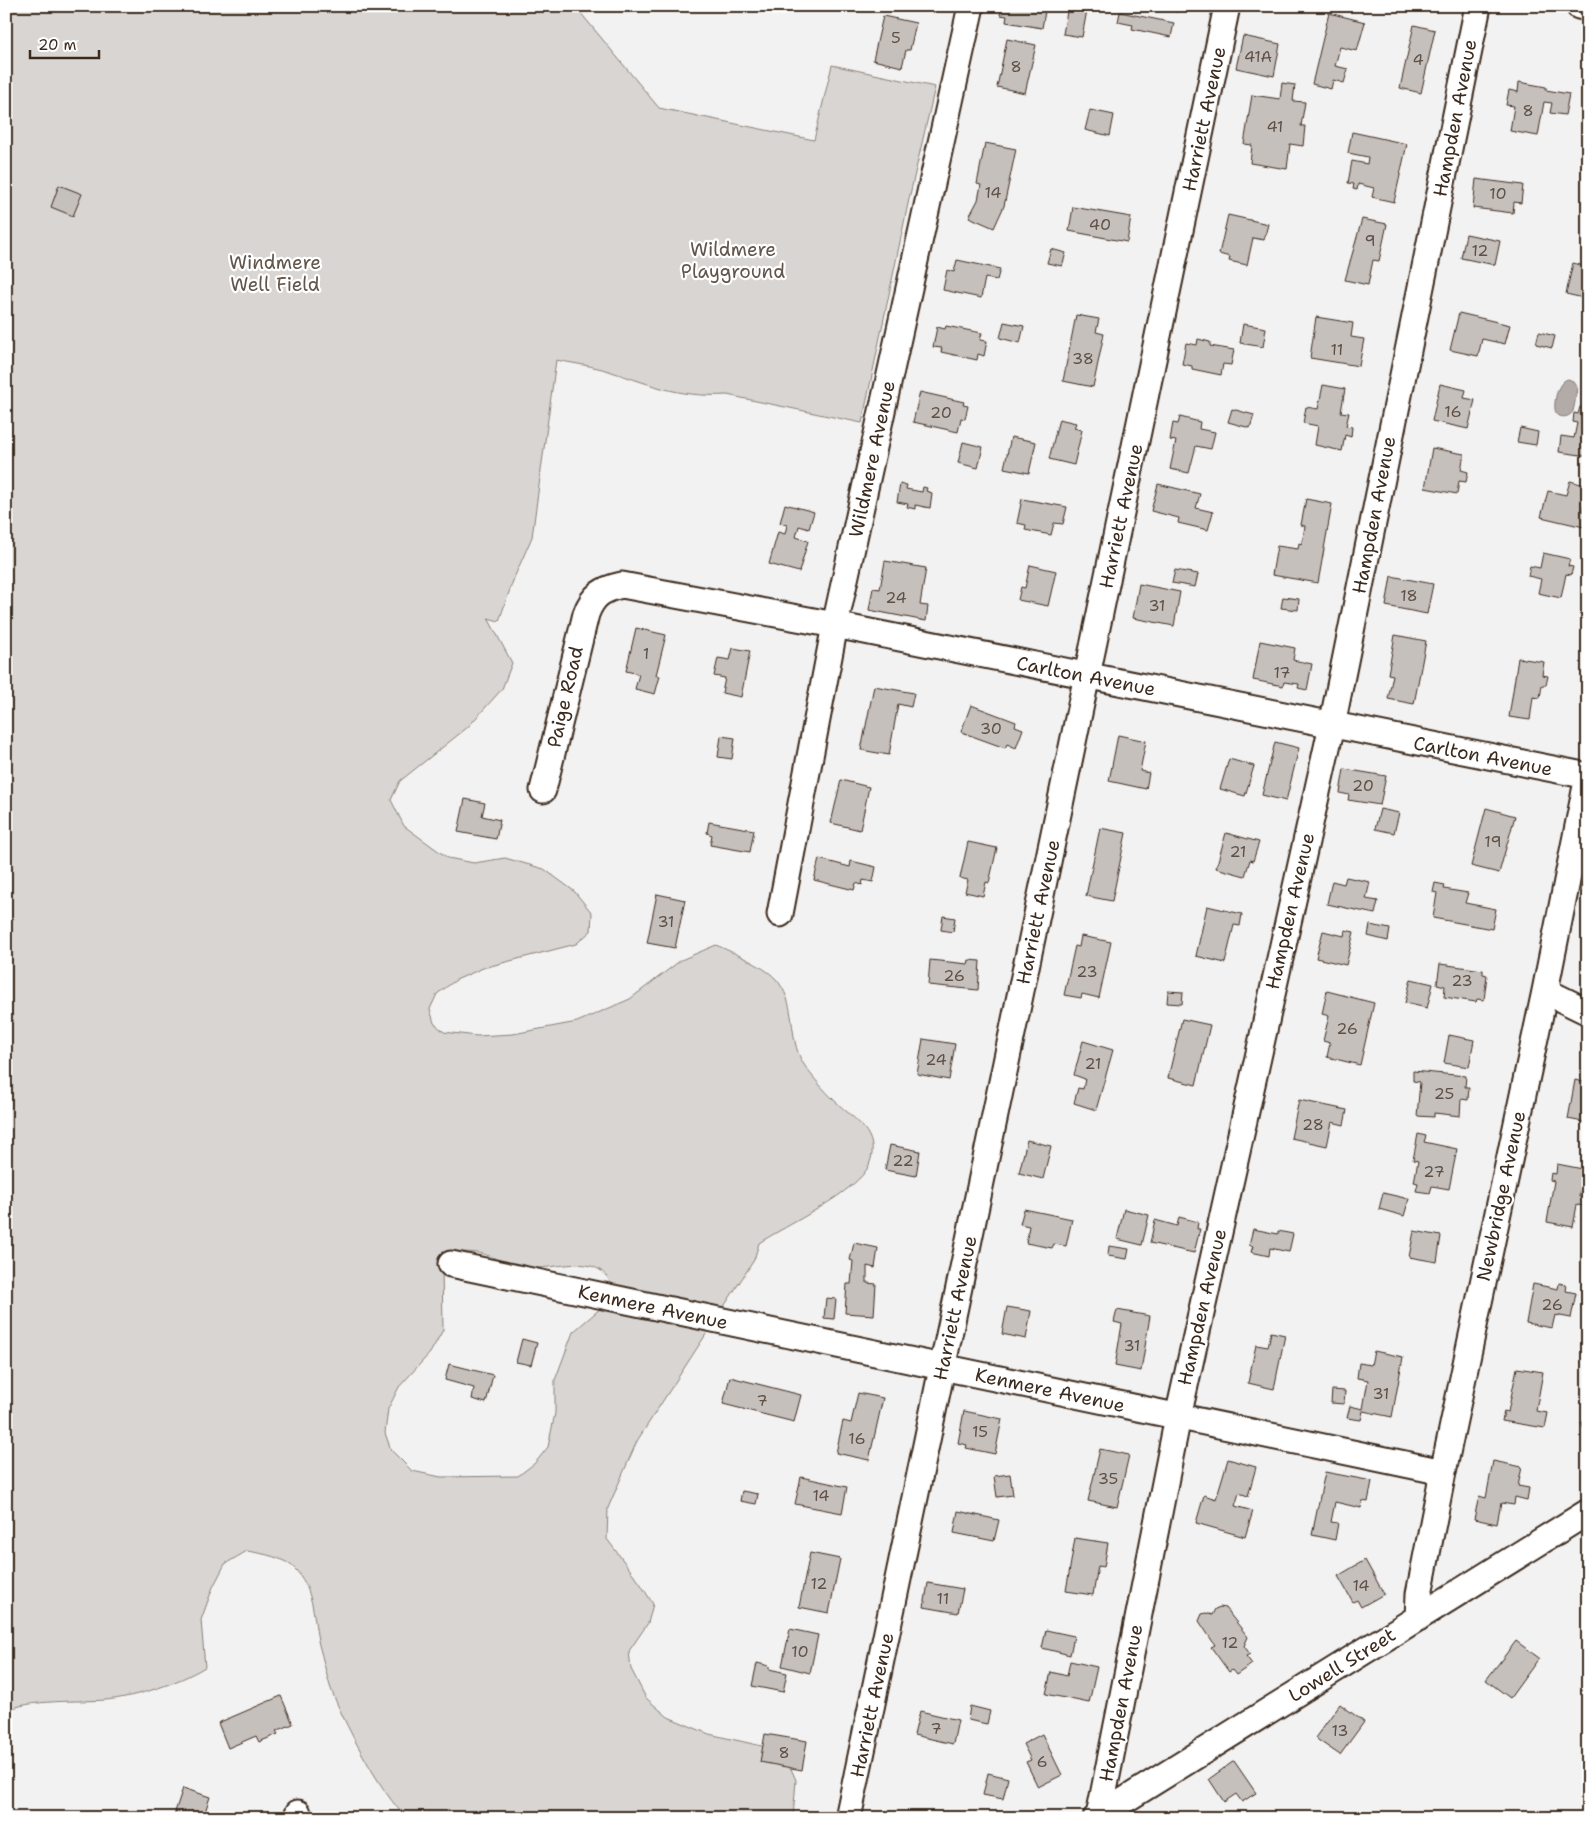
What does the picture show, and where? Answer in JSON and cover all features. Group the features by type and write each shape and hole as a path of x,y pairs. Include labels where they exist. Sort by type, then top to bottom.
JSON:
{"street":[{"name":"Wildmere Avenue","path":"780,914 836,625 971,6"},
{"name":"Harriett Avenue","path":"848,1818 1227,6"},
{"name":"Hampden Avenue","path":"1097,1817 1178,1417 1332,725 1478,6"},
{"path":"1579,6 1588,8"},
{"name":"Carlton Avenue","path":"590,604 606,588 630,586 836,625 1588,776"},
{"name":"Paige Road","path":"543,790 583,622 590,604"},
{"name":"Newbridge Avenue","path":"1418,1618 1419,1594 1443,1472 1545,991 1588,776"},
{"path":"1545,991 1588,1012"},
{"name":"Kenmere Avenue","path":"451,1264 1443,1472"},
{"name":"Lowell Street","path":"1097,1817 1588,1512"}],"green space":[{"path":"6,6 575,6 659,108 814,140 832,65 935,87 909,199 862,423 727,395 677,392 602,369 556,360 532,537 514,578 499,621 488,618 512,663 502,689 468,727 400,781 391,800 404,826 448,858 474,863 505,858 544,869 574,891 592,913 591,931 576,944 483,968 456,980 437,994 430,1009 434,1023 444,1032 477,1036 513,1034 577,1022 630,999 681,960 716,945 756,964 775,978 787,998 795,1042 803,1063 822,1088 869,1135 872,1144 872,1154 869,1165 851,1186 837,1197 759,1243 754,1260 637,1441 608,1508 607,1539 640,1583 653,1604 648,1623 629,1651 631,1669 646,1698 668,1717 709,1734 762,1746 788,1762 796,1780 793,1818 407,1818 386,1793 363,1756 335,1700 319,1645 310,1597 302,1578 287,1562 247,1551 225,1564 213,1587 201,1620 205,1667 170,1684 130,1696 106,1700 27,1704 6,1711","holes":["451,1252 479,1253 523,1268 578,1264 590,1266 601,1271 609,1280 615,1296 573,1332 555,1380 555,1413 548,1447 535,1463 518,1476 441,1477 412,1471 391,1450 385,1433 388,1409 399,1387 430,1353 443,1330 442,1262"]}],"shaded area":[{"path":"1568,379 1573,381 1577,387 1576,396 1573,411 1566,417 1563,417 1556,412 1555,401 1559,387"}],"building":[{"path":"1002,6 1046,6 1042,28 1006,22 1007,16 1000,15"},
{"path":"1068,6 1087,10 1082,37 1063,34"},
{"path":"1152,6 1178,6 1177,12"},
{"path":"1120,12 1174,23 1171,37 1132,29 1133,25 1118,22"},
{"path":"1329,13 1365,22 1357,51 1340,47 1335,66 1348,69 1344,83 1333,80 1331,89 1312,84"},
{"path":"883,16 916,23 910,50 906,50 902,67 873,60"},
{"path":"1414,25 1435,30 1421,93 1400,88"},
{"path":"1243,36 1280,44 1274,76 1236,68"},
{"path":"1007,39 1036,45 1025,93 997,87"},
{"path":"1519,82 1569,94 1565,115 1550,113 1552,103 1544,102 1538,136 1510,131 1514,106 1506,105 1509,90 1518,92"},
{"path":"1282,83 1295,85 1293,101 1305,102 1301,126 1305,126 1303,146 1290,144 1287,169 1250,163 1252,145 1244,144 1252,95 1280,99"},
{"path":"1090,110 1114,115 1110,136 1085,130"},
{"path":"1352,132 1407,144 1394,202 1372,197 1374,188 1358,184 1357,190 1353,189 1354,184 1348,183 1352,161 1367,164 1368,157 1348,153"},
{"path":"985,143 1016,149 1004,206 994,228 969,217 978,200 981,185 977,184"},
{"path":"1476,179 1523,185 1521,203 1514,202 1513,213 1473,208"},
{"path":"59,185 82,194 73,216 51,207"},
{"path":"1073,207 1131,217 1127,242 1069,231"},
{"path":"1228,215 1268,224 1264,240 1253,238 1247,265 1229,261 1230,257 1219,254"},
{"path":"1362,219 1387,224 1379,261 1373,260 1368,285 1345,280"},
{"path":"1466,234 1500,241 1495,265 1461,258"},
{"path":"1051,249 1066,253 1062,266 1047,263"},
{"path":"957,260 1000,269 997,280 985,278 981,298 943,290 947,270 954,272"},
{"path":"1573,263 1588,267 1588,299 1566,294"},
{"path":"1459,313 1510,325 1505,344 1482,339 1478,356 1450,350"},
{"path":"1076,315 1099,319 1096,332 1104,334 1093,387 1063,381"},
{"path":"1316,317 1353,323 1351,337 1364,339 1359,366 1310,358"},
{"path":"1004,322 1024,326 1020,343 1000,338"},
{"path":"1243,324 1266,328 1263,347 1240,343"},
{"path":"946,326 982,333 980,340 987,341 984,356 978,354 977,360 941,352 942,348 933,347 937,327 945,329"},
{"path":"1539,332 1555,336 1552,348 1536,344"},
{"path":"1198,339 1210,342 1210,346 1234,350 1231,365 1223,364 1221,375 1192,369 1192,366 1182,364 1186,343 1197,345"},
{"path":"1440,384 1466,390 1464,398 1475,400 1468,429 1432,421"},
{"path":"1323,385 1345,389 1341,412 1349,413 1346,426 1352,427 1351,437 1345,435 1342,451 1315,445 1318,426 1303,423 1306,407 1318,409"},
{"path":"920,392 964,402 963,405 968,406 965,419 961,418 958,432 913,422"},
{"path":"1588,395 1588,456 1559,452 1561,436 1574,438 1577,423 1573,422 1574,413 1578,414 1580,407 1586,407"},
{"path":"1232,409 1254,415 1250,428 1228,422"},
{"path":"1180,417 1200,422 1199,429 1215,432 1211,449 1196,446 1189,473 1170,469 1176,441 1170,440 1173,423 1178,424"},
{"path":"1059,419 1076,423 1074,428 1082,430 1074,465 1049,459"},
{"path":"1520,428 1538,432 1536,445 1517,442"},
{"path":"1011,437 1036,442 1029,473 1004,468"},
{"path":"963,442 983,447 978,468 958,463"},
{"path":"1432,448 1464,454 1461,470 1468,472 1466,482 1459,481 1457,494 1425,488"},
{"path":"1570,481 1588,486 1582,511 1588,513 1588,528 1541,517 1548,491 1566,495"},
{"path":"900,484 907,485 906,489 922,492 923,487 927,488 926,491 932,493 930,508 915,505 915,509 907,507 908,504 897,502"},
{"path":"1158,484 1200,494 1196,508 1213,512 1208,530 1178,523 1179,518 1151,511"},
{"path":"1022,499 1067,507 1063,524 1054,523 1051,535 1025,530 1026,525 1017,523"},
{"path":"1306,499 1332,504 1318,583 1272,575 1277,546 1298,549 1299,543 1302,544 1305,526 1301,525"},
{"path":"785,504 814,512 809,529 799,526 796,537 808,541 799,572 769,564 778,532 785,534 787,525 780,523"},
{"path":"1543,553 1570,559 1568,566 1573,567 1571,575 1566,574 1561,598 1538,593 1541,579 1528,576 1530,566 1540,568"},
{"path":"885,561 926,568 920,605 928,606 926,621 869,610 873,588 880,589"},
{"path":"1030,565 1056,571 1048,606 1018,600 1021,587 1025,588"},
{"path":"1175,570 1198,574 1195,587 1172,583"},
{"path":"1391,576 1433,584 1427,614 1386,606"},
{"path":"1139,584 1180,592 1174,626 1133,618"},
{"path":"1283,597 1299,599 1298,610 1281,608"},
{"path":"636,628 666,635 656,675 660,676 655,694 635,689 639,674 626,671"},
{"path":"1395,635 1426,641 1414,704 1388,699 1393,675 1388,674"},
{"path":"1260,641 1295,648 1293,660 1312,664 1307,690 1298,688 1299,684 1284,682 1283,686 1253,680"},
{"path":"733,648 750,651 741,697 722,693 725,678 714,676 718,658 730,660"},
{"path":"1518,658 1544,662 1542,675 1548,676 1546,685 1542,685 1540,698 1533,697 1530,720 1509,717"},
{"path":"874,686 914,693 911,707 898,704 889,755 861,750"},
{"path":"971,705 1016,722 1015,726 1023,729 1016,748 1007,744 1005,748 961,732"},
{"path":"1118,735 1146,741 1140,771 1149,773 1146,789 1109,781"},
{"path":"721,736 735,738 732,759 718,757"},
{"path":"1275,742 1299,748 1286,801 1262,795"},
{"path":"1229,759 1254,766 1245,796 1220,789"},
{"path":"1344,769 1386,776 1380,805 1348,800 1349,795 1340,793"},
{"path":"841,780 869,787 860,830 831,823"},
{"path":"465,799 485,803 482,816 500,820 496,839 458,832"},
{"path":"1486,808 1515,816 1499,873 1471,866"},
{"path":"1380,809 1399,813 1394,833 1375,829"},
{"path":"709,822 754,830 750,852 710,845 712,835 707,833"},
{"path":"1100,828 1126,833 1112,901 1086,896"},
{"path":"1226,833 1259,842 1253,861 1250,860 1245,876 1216,868"},
{"path":"968,842 997,848 989,883 986,882 983,896 965,892 968,880 960,878"},
{"path":"819,859 850,867 851,861 876,867 873,882 863,880 862,885 856,883 854,890 814,880"},
{"path":"1346,877 1370,882 1366,899 1378,901 1375,914 1327,904 1332,881 1344,884"},
{"path":"1435,883 1445,885 1444,889 1468,893 1465,903 1496,909 1492,929 1433,918 1437,893 1433,892"},
{"path":"657,894 685,900 675,948 647,943"},
{"path":"1207,906 1242,914 1240,926 1234,925 1225,963 1196,956"},
{"path":"943,916 955,918 953,932 941,930"},
{"path":"1370,925 1390,929 1388,941 1368,936"},
{"path":"1345,930 1354,932 1346,965 1316,958 1323,931 1344,936"},
{"path":"1081,936 1111,942 1099,998 1082,994 1081,998 1064,995 1075,946 1079,947"},
{"path":"930,960 968,964 969,960 980,961 978,990 928,985"},
{"path":"1440,964 1483,970 1483,974 1487,975 1484,1000 1477,999 1476,1002 1444,997 1445,986 1437,984"},
{"path":"1411,979 1433,984 1427,1008 1405,1003"},
{"path":"1168,991 1183,992 1182,1004 1167,1003"},
{"path":"1327,991 1374,1003 1360,1065 1327,1057 1330,1043 1323,1041 1329,1016 1322,1014"},
{"path":"1182,1019 1210,1025 1196,1085 1168,1078"},
{"path":"1449,1035 1474,1040 1469,1067 1444,1063"},
{"path":"923,1039 955,1044 949,1080 917,1074"},
{"path":"1083,1041 1113,1050 1096,1110 1074,1103 1078,1088 1083,1089 1085,1079 1074,1075"},
{"path":"1413,1071 1466,1076 1465,1087 1469,1087 1468,1100 1461,1099 1460,1116 1434,1113 1434,1117 1417,1116 1420,1082 1413,1081"},
{"path":"1575,1080 1588,1083 1588,1123 1568,1119"},
{"path":"1299,1100 1347,1110 1344,1125 1332,1122 1327,1146 1291,1138"},
{"path":"1418,1134 1426,1136 1424,1142 1457,1149 1449,1189 1432,1186 1430,1193 1416,1191 1418,1183 1414,1182 1418,1161 1413,1160"},
{"path":"1027,1140 1051,1146 1043,1179 1019,1173"},
{"path":"890,1145 920,1151 916,1176 885,1170"},
{"path":"1557,1164 1588,1170 1588,1191 1580,1190 1579,1197 1587,1198 1585,1206 1577,1205 1573,1227 1547,1222 1554,1181 1550,1180 1551,1173 1556,1174"},
{"path":"1383,1193 1409,1199 1404,1216 1379,1209"},
{"path":"1024,1209 1072,1219 1066,1246 1054,1244 1052,1248 1026,1243 1029,1226 1020,1224"},
{"path":"1124,1209 1149,1215 1142,1245 1117,1239"},
{"path":"1179,1217 1198,1222 1197,1229 1200,1229 1194,1253 1150,1243 1155,1220 1177,1226"},
{"path":"1253,1229 1278,1234 1278,1231 1293,1234 1289,1252 1270,1248 1269,1256 1251,1252 1253,1246 1249,1245"},
{"path":"1414,1231 1441,1236 1437,1262 1409,1257"},
{"path":"854,1243 878,1248 875,1268 867,1266 867,1283 876,1284 874,1315 845,1313 847,1284 851,1284 853,1261 850,1260"},
{"path":"1109,1246 1129,1249 1127,1259 1108,1256"},
{"path":"1559,1283 1567,1285 1566,1291 1576,1293 1571,1318 1555,1315 1552,1328 1526,1323 1533,1284 1558,1289"},
{"path":"826,1298 836,1299 834,1319 824,1318"},
{"path":"1007,1307 1031,1311 1026,1339 1002,1334"},
{"path":"1117,1310 1150,1316 1141,1371 1115,1366 1122,1324 1114,1322"},
{"path":"1271,1332 1285,1335 1274,1389 1248,1383 1256,1345 1268,1347"},
{"path":"522,1339 537,1343 531,1365 516,1362"},
{"path":"1374,1351 1403,1357 1392,1417 1363,1411 1361,1420 1347,1418 1350,1406 1363,1409 1368,1380 1357,1378 1359,1363 1371,1365"},
{"path":"449,1364 493,1375 486,1403 472,1399 474,1388 445,1380"},
{"path":"1517,1368 1543,1372 1536,1411 1548,1413 1545,1428 1502,1421 1504,1411 1508,1412"},
{"path":"730,1377 801,1395 794,1422 723,1404"},
{"path":"1332,1390 1345,1391 1344,1404 1331,1403"},
{"path":"858,1393 883,1398 869,1460 836,1453 843,1421 851,1423"},
{"path":"964,1411 1002,1419 995,1454 966,1448 967,1445 958,1443"},
{"path":"1588,1420 1588,1436 1581,1423"},
{"path":"1100,1449 1129,1455 1117,1507 1088,1501"},
{"path":"1228,1459 1256,1467 1248,1496 1239,1493 1235,1506 1253,1511 1245,1537 1196,1523 1204,1495 1216,1499"},
{"path":"1493,1461 1522,1467 1518,1486 1529,1488 1527,1500 1515,1497 1514,1505 1501,1503 1497,1524 1474,1519 1479,1496 1486,1498"},
{"path":"1325,1472 1372,1481 1368,1502 1362,1501 1361,1508 1335,1502 1331,1522 1338,1523 1335,1540 1312,1535"},
{"path":"1010,1474 1013,1495 997,1497 994,1476"},
{"path":"801,1477 847,1487 842,1513 795,1504"},
{"path":"742,1491 758,1494 756,1504 740,1501"},
{"path":"958,1511 999,1520 994,1541 954,1533"},
{"path":"1075,1538 1108,1543 1104,1567 1098,1566 1093,1595 1066,1591"},
{"path":"810,1553 840,1559 829,1613 799,1607"},
{"path":"1365,1560 1384,1594 1361,1607 1357,1600 1353,1602 1338,1576"},
{"path":"928,1583 963,1589 958,1613 924,1607"},
{"path":"1225,1608 1248,1637 1244,1646 1250,1654 1246,1656 1252,1664 1236,1675 1232,1670 1229,1672 1211,1647 1215,1645 1199,1621 1202,1614 1212,1615 1215,1609"},
{"path":"790,1629 818,1635 810,1673 782,1666"},
{"path":"1046,1630 1074,1636 1070,1655 1042,1648"},
{"path":"1516,1641 1539,1658 1510,1698 1486,1680"},
{"path":"1070,1661 1097,1667 1089,1703 1046,1694 1051,1672 1067,1676"},
{"path":"757,1663 769,1666 769,1669 787,1673 783,1692 752,1686"},
{"path":"281,1696 293,1724 276,1731 278,1734 259,1742 256,1736 228,1748 218,1723"},
{"path":"1340,1704 1364,1722 1340,1755 1315,1738"},
{"path":"970,1706 990,1711 987,1724 968,1720"},
{"path":"920,1711 958,1720 953,1744 914,1735"},
{"path":"765,1734 807,1741 802,1770 760,1762"},
{"path":"1042,1734 1062,1775 1038,1787 1026,1762 1031,1760 1023,1744"},
{"path":"1234,1761 1256,1793 1242,1802 1236,1794 1224,1802 1209,1779"},
{"path":"988,1773 1008,1778 1003,1799 983,1795"},
{"path":"183,1788 210,1797 203,1818 173,1818"}],"park label":[{"name":"Wildmere Playground","path":"733,260"},
{"name":"Windmere Well Field","path":"275,273"}]}
